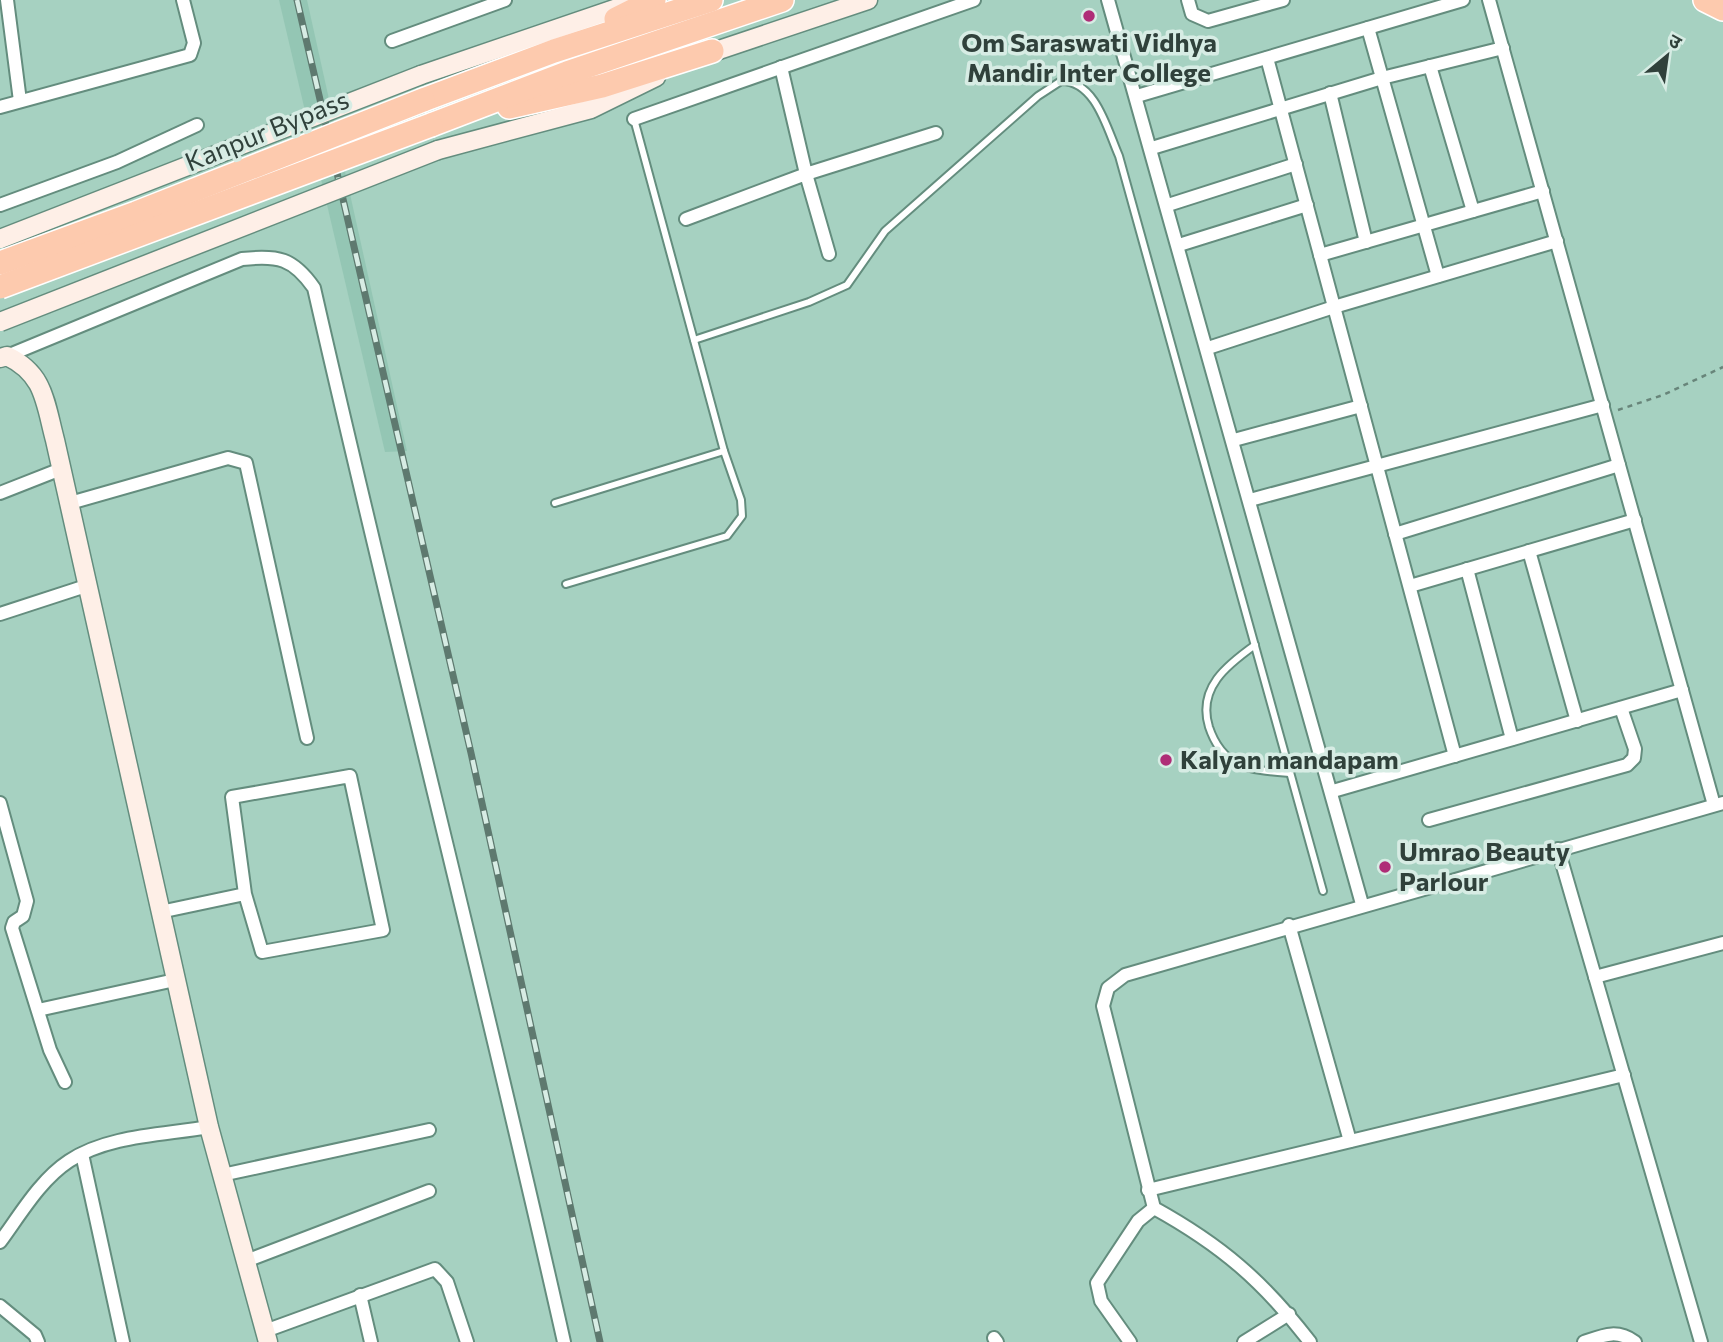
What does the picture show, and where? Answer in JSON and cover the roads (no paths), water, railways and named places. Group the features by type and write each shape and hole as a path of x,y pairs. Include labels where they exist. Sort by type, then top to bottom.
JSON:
{"highway":[{"path":"554,51 653,0"},
{"path":"554,51 711,0"},
{"path":"431,125 567,73 782,0"},
{"path":"1705,0 1723,9"},
{"name":"Kanpur Bypass","path":"0,263 554,51"},
{"path":"431,125 602,86 712,51"},
{"name":"Kanpur Bypass","path":"0,288 431,125"}],"main road":[{"path":"0,239 421,75 643,0"},
{"path":"0,322 438,150 591,109 712,51 868,0"},
{"path":"4,357 32,372 41,387 89,585 209,1128 266,1337"}],"street":[{"path":"6,0 20,102"},
{"path":"0,107 190,55 194,43 183,0"},
{"path":"392,41 505,0"},
{"path":"634,119 974,0"},
{"path":"1108,0 1333,791 1362,904"},
{"path":"1188,0 1192,14 1208,21 1283,0"},
{"path":"1137,96 1463,0"},
{"path":"1310,1342 1289,1314 1246,1269 1199,1233 1154,1208 1147,1190 1103,1006 1108,988 1125,975 1289,925 1719,804 1682,690 1489,0"},
{"path":"1368,28 1438,276"},
{"path":"1152,148 1382,78 1503,48"},
{"path":"1267,58 1455,756"},
{"path":"1430,66 1473,211"},
{"path":"781,67 806,174 829,254"},
{"path":"1330,93 1366,242"},
{"path":"0,205 117,162 197,125"},
{"path":"686,219 806,174 936,133"},
{"path":"1168,205 1296,164"},
{"path":"1320,255 1543,191"},
{"path":"1179,245 1307,205"},
{"path":"1208,348 1334,307 1557,241"},
{"path":"4,357 242,259 265,256 283,259 301,269 314,288 386,603 520,1147 564,1342"},
{"path":"1234,440 1361,406"},
{"path":"1250,499 1604,410"},
{"path":"69,503 228,458 246,463 307,738"},
{"path":"1395,534 1619,466"},
{"path":"0,493 61,468"},
{"path":"1410,586 1635,520"},
{"path":"1529,551 1577,720"},
{"path":"1467,569 1513,739"},
{"path":"0,614 89,585"},
{"path":"1333,791 1682,690"},
{"path":"1429,820 1627,765 1634,758 1634,749 1621,708"},
{"path":"350,776 383,930 262,953 245,894 232,797 350,776"},
{"path":"0,803 3,827 27,901 23,916 14,922 12,928 50,1050 65,1082"},
{"path":"1558,849 1701,1342"},
{"path":"160,912 245,894"},
{"path":"1289,925 1350,1141"},
{"path":"1595,977 1723,943"},
{"path":"38,1010 175,980"},
{"path":"1147,1190 1624,1075"},
{"path":"0,1242 44,1184 68,1161 96,1146 209,1128"},
{"path":"222,1175 429,1130"},
{"path":"82,1154 123,1342"},
{"path":"246,1261 429,1191"},
{"path":"1130,1342 1101,1301 1097,1283 1138,1221 1154,1208"},
{"path":"266,1337 360,1295 435,1269 447,1282 467,1342"},
{"path":"360,1295 371,1342"},
{"path":"0,1306 34,1335 38,1342"},
{"path":"1244,1342 1289,1314"},
{"path":"1584,1342 1609,1333 1623,1333 1635,1342"}],"lane":[{"path":"694,340 809,302 847,285 885,231 1038,96 1061,81 1082,86 1093,99 1119,156 1323,891"},
{"path":"566,584 727,536 742,516 741,500 724,451 634,119"},
{"path":"555,503 724,451"},
{"path":"1255,645 1228,665 1216,680 1205,705 1207,719 1219,751 1225,757 1258,770 1290,773"}],"railway":[{"path":"297,0 471,753 600,1342"}],"place":[{"name":"Om Saraswati Vidhya Mandir Inter College","path":"1089,16"},
{"name":"Kalyan mandapam","path":"1166,760"},
{"name":"Umrao Beauty Parlour","path":"1385,867"}]}
